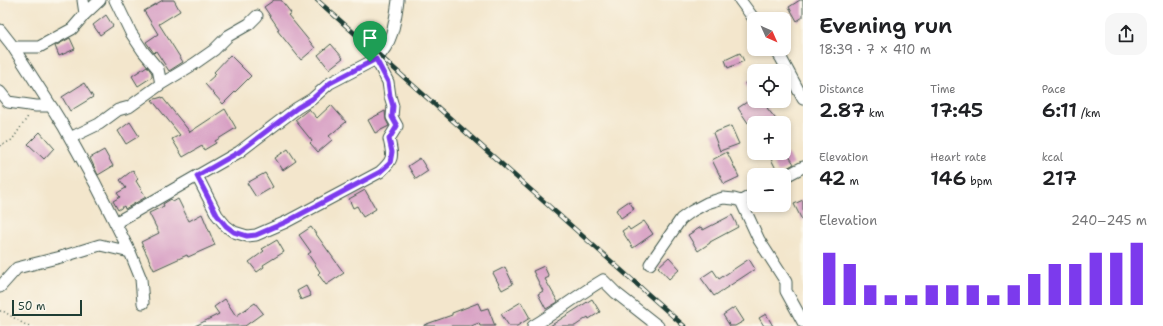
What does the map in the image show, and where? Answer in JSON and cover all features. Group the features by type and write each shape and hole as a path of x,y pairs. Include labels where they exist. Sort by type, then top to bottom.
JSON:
{"street":[{"path":"83,0 85,14"},
{"path":"14,47 39,47 72,29 100,0"},
{"path":"115,0 131,33 142,51 158,69 161,84"},
{"path":"115,223 239,152 297,108 312,99 330,83 376,59 384,52 392,34 398,0"},
{"path":"740,0 748,12"},
{"path":"70,138 99,124 118,110 130,107 161,84 214,50 228,36 249,24 257,16"},
{"path":"0,30 14,47 51,106 95,183 130,252 141,279 143,303"},
{"path":"780,56 803,99"},
{"path":"197,176 217,215 226,226 234,232 247,236 256,235 286,222 380,172 390,163 392,152 389,139 397,126 392,117 393,106 388,82 376,59"},
{"path":"0,92 8,102 36,106 51,106"},
{"path":"791,173 803,167"},
{"path":"650,264 681,219 692,211 723,198 741,201 747,198"},
{"path":"741,201 760,240 786,282 786,291 803,322"},
{"path":"0,287 17,268 100,245 130,252"},
{"path":"533,326 565,306 584,291 603,280 616,293 658,326"}],"path":[{"path":"0,146 12,140 36,106"},
{"path":"0,311 3,311 30,326"}],"building":[{"path":"163,0 174,0 180,11 159,24 183,62 169,71 156,51 154,53 146,42 158,34 144,11"},
{"path":"274,0 281,0 291,13 288,15 315,48 301,60 277,30 279,29 264,7"},
{"path":"800,0 803,0 803,17 797,21 789,7"},
{"path":"106,15 113,26 100,35 93,25"},
{"path":"70,38 75,49 59,56 55,46"},
{"path":"331,44 343,58 329,69 318,55"},
{"path":"740,53 744,61 728,68 725,60"},
{"path":"230,55 251,76 223,104 205,84 216,74 214,72"},
{"path":"147,66 152,73 152,77 138,86 132,76"},
{"path":"84,83 93,97 70,111 62,97"},
{"path":"162,97 190,132 225,109 236,128 204,150 202,146 183,157 172,139 180,135 152,100"},
{"path":"747,102 747,108 767,108 773,116 747,116 747,122 738,108"},
{"path":"331,105 346,122 329,136 332,140 318,152 310,143 312,141 295,120 309,109 317,118"},
{"path":"385,111 386,120 389,126 375,133 368,120"},
{"path":"130,122 139,136 126,144 118,131"},
{"path":"731,126 739,144 720,151 713,133"},
{"path":"40,132 54,148 44,159 28,144"},
{"path":"288,149 296,161 283,170 275,158"},
{"path":"104,150 113,166 98,175 90,158"},
{"path":"727,152 739,177 724,184 712,160"},
{"path":"420,158 428,171 416,179 408,166"},
{"path":"791,159 794,164 787,168 776,168 772,160"},
{"path":"133,170 138,179 136,181 146,197 125,209 124,206 118,210 113,201 120,197 117,193 126,188 120,180"},
{"path":"265,173 273,187 256,197 247,183"},
{"path":"365,190 376,209 363,217 357,206 353,208 349,199"},
{"path":"171,199 173,202 178,199 189,221 202,214 215,245 188,257 187,255 154,270 141,242 159,233 149,213 164,206 163,204"},
{"path":"803,200 803,222 794,204"},
{"path":"629,201 634,209 621,218 616,210"},
{"path":"732,215 738,227 710,242 698,251 688,235 701,227 703,230"},
{"path":"644,221 653,234 633,248 622,231 628,227 630,230"},
{"path":"311,227 344,273 326,285 318,274 320,272 308,254 311,252 299,235"},
{"path":"277,240 284,252 263,265 264,267 257,272 249,262 264,251 262,249"},
{"path":"669,257 680,269 669,279 658,267"},
{"path":"749,259 755,269 714,296 701,278 713,270 719,279"},
{"path":"544,266 549,277 545,279 558,302 546,309 538,294 543,291 533,271"},
{"path":"505,267 513,284 502,290 493,273"},
{"path":"306,286 311,296 301,300 297,291"},
{"path":"225,299 236,316 255,303 263,313 245,326 195,326 219,314 214,307"},
{"path":"592,299 600,312 589,319 588,317 575,326 550,326"},
{"path":"521,302 530,318 517,326 509,326 501,314"},
{"path":"478,303 481,310 488,308 495,326 480,326 479,323 471,326 424,326 452,315 452,313"},
{"path":"735,307 744,321 735,326 730,326 723,315"},
{"path":"766,314 773,326 764,326 759,318"}],"railway":[{"path":"317,0 684,326"}],"route":[{"path":"376,59 388,82 393,106 392,117 397,126 389,139 392,152 390,163 380,172 353,187 286,222 256,235 247,236 234,232 226,226 217,215 197,176 239,152 297,108 312,99 330,83 370,62 376,59"}]}
